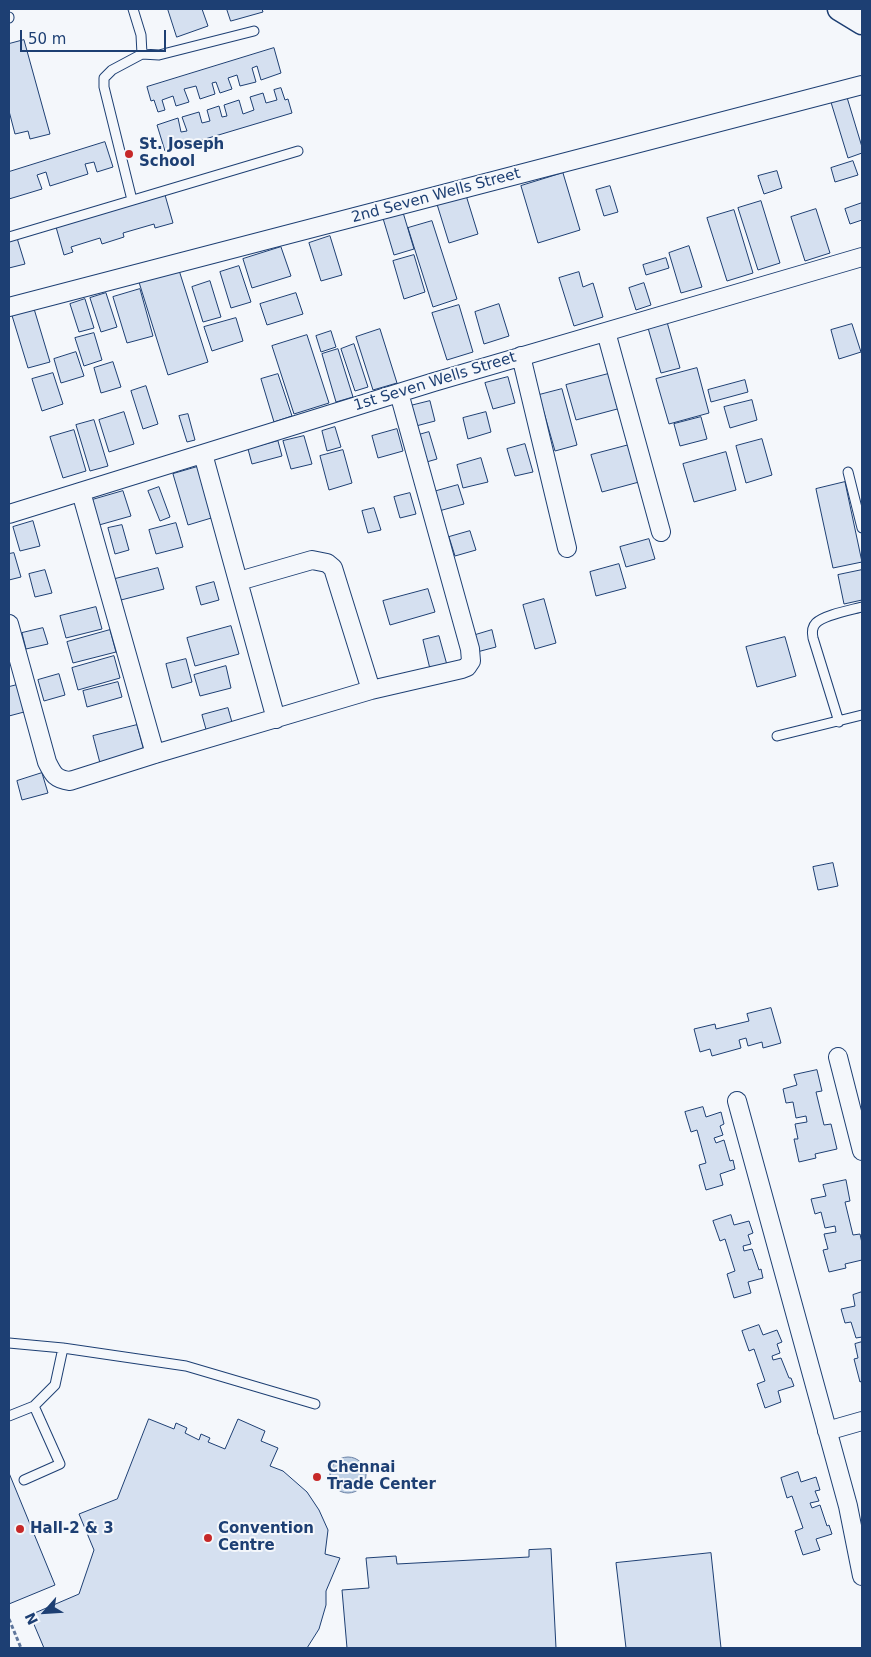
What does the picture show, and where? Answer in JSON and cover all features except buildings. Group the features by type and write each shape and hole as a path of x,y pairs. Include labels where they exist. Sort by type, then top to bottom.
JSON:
{"street":[{"path":"839,9 862,23"},
{"name":"2nd Seven Wells Street","path":"9,306 862,85"},
{"name":"1st Seven Wells Street","path":"9,514 521,356 862,257"},
{"path":"606,332 661,532"},
{"path":"521,356 567,548"},
{"path":"9,624 46,762 60,780 70,781 371,690 467,667 471,661 470,648 399,393"},
{"path":"203,454 276,719"},
{"path":"81,492 155,754"},
{"path":"239,581 312,560 327,563 333,568 371,690"},
{"path":"838,1057 862,1151"},
{"path":"737,1101 848,1506 862,1576"},
{"path":"827,1431 862,1421"}],"lane":[{"path":"133,9 140,35 142,54"},
{"path":"132,200 104,88 104,78 112,70 142,54 159,56 254,31"},
{"path":"9,237 298,152"},
{"path":"848,472 862,528"},
{"path":"839,722 812,638 812,630 816,623 826,618 862,607"},
{"path":"777,736 862,715"},
{"path":"9,1343 63,1348 186,1366 315,1404"},
{"path":"9,1416 34,1406 55,1385 63,1348"},
{"path":"24,1480 60,1464 34,1406"}],"path":[{"path":"9,1619 21,1648"}],"water":[{"path":"348,1457 361,1462 366,1475 361,1488 348,1493 335,1488 330,1475 335,1462"}],"place":[{"name":"St. Joseph School","path":"129,154"},
{"name":"Chennai Trade Center","path":"317,1477"},
{"name":"Hall-2 & 3","path":"20,1529"},
{"name":"Convention Centre","path":"208,1538"}]}
